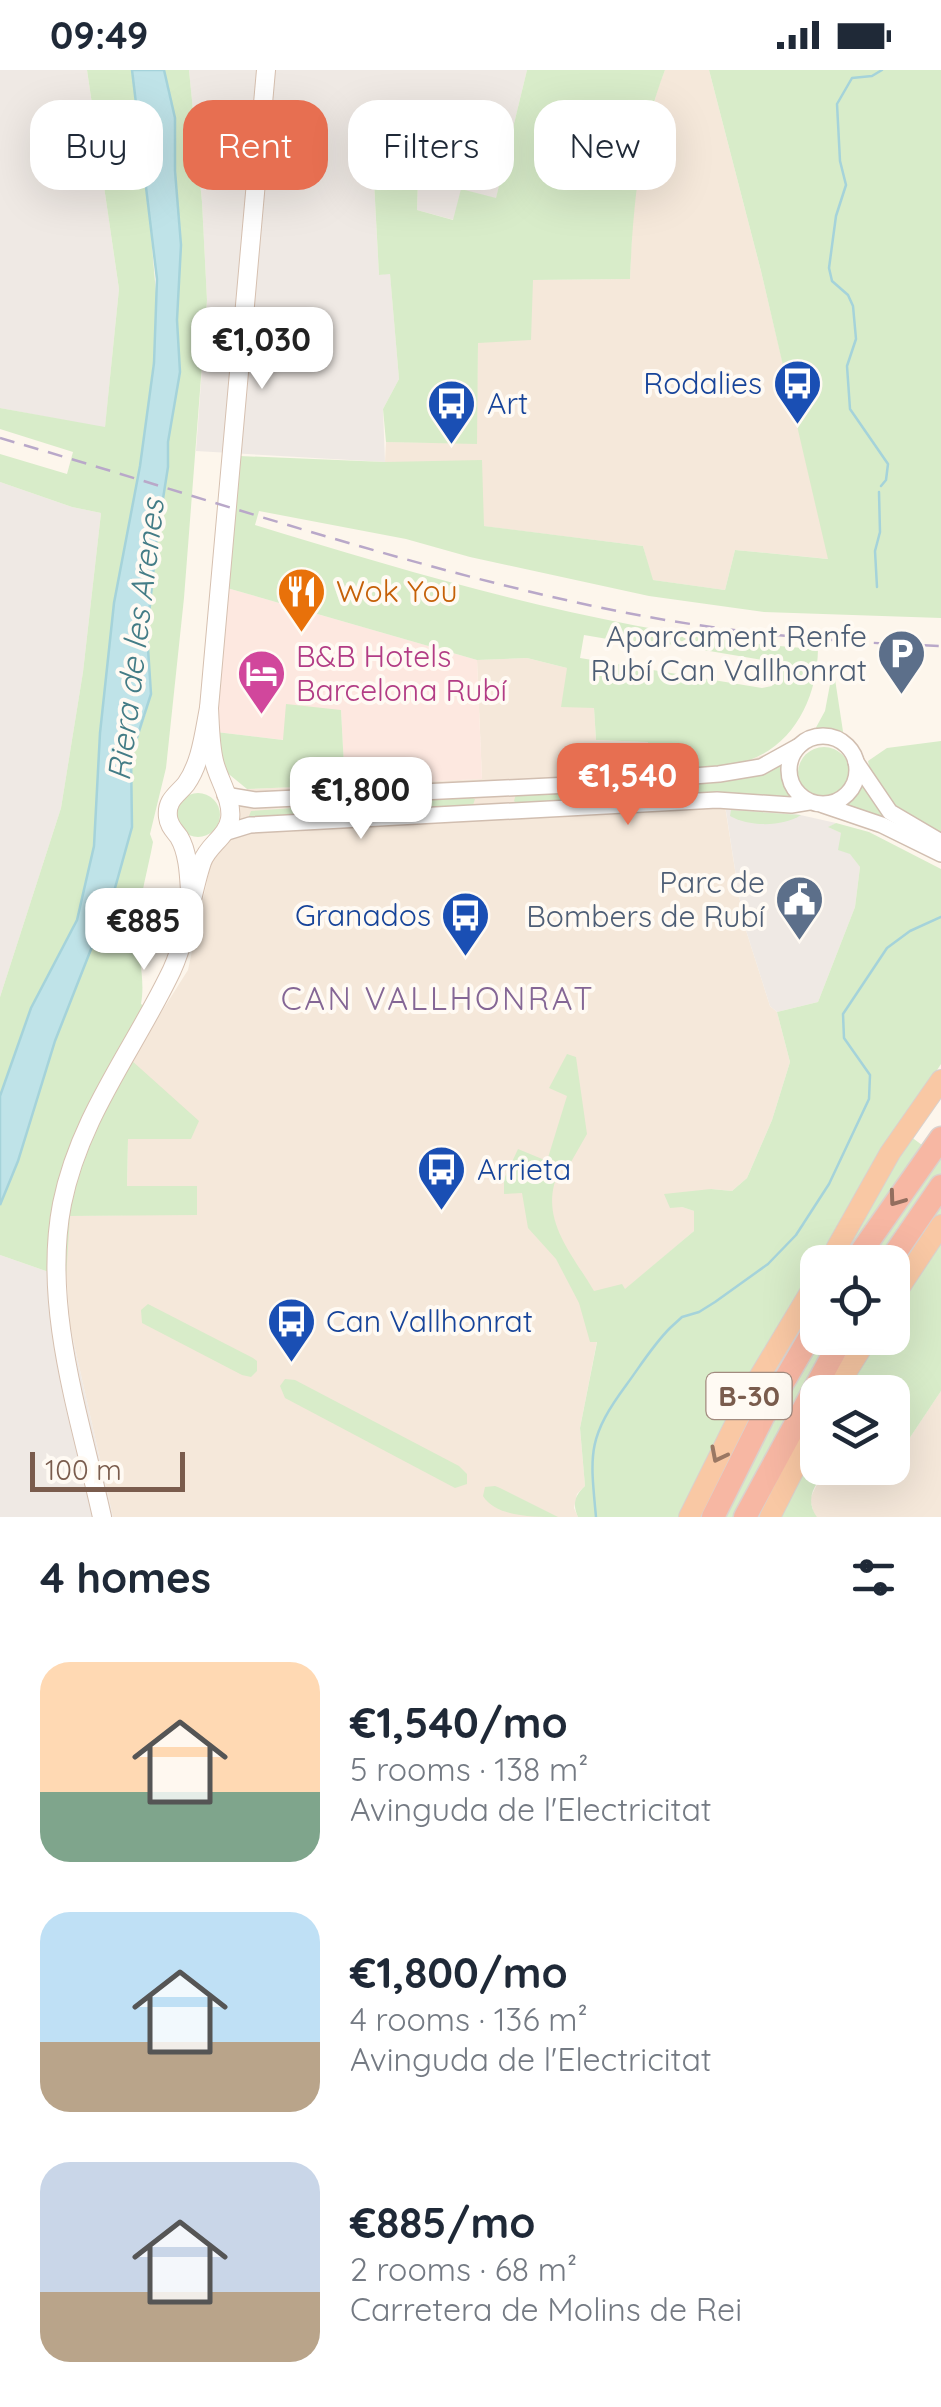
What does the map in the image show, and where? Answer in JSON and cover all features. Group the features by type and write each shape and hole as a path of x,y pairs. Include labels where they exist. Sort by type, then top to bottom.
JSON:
{"highway":[{"path":"844,1245 859,1203 941,1080"},
{"path":"847,1245 941,1101"},
{"path":"850,1245 941,1138"},
{"path":"901,1245 941,1186"},
{"path":"910,1272 941,1225"},
{"path":"910,1277 941,1237"},
{"name":"B-30","path":"689,1517 740,1414 800,1310"},
{"path":"713,1517 800,1353"},
{"path":"746,1517 833,1355"},
{"name":"B-30","path":"770,1517 800,1458"}],"main road":[{"path":"219,837 196,845 180,838 171,828 168,812 171,800 184,786 197,761 209,708 266,70"},
{"path":"102,1517 60,1312 59,1223 83,1136 168,979 182,945 202,863 230,812 213,755 209,708"},
{"path":"184,786 203,783 223,788"},
{"path":"180,838 188,867 190,908"}],"street":[{"path":"223,788 255,800 720,774 761,768 809,739 832,738 851,751 890,812 941,842"},
{"path":"798,747 791,756 792,787 816,803 882,825 941,854"},
{"path":"219,837 250,825 736,800 792,806 842,798 855,780 856,762"}],"shaded area":[{"path":"0,70 87,70 91,100 30,100 30,190 105,190 119,289 105,428 0,408"},
{"path":"189,70 527,70 514,124 514,100 348,100 348,190 374,190 379,275 390,273 399,379 383,409 385,462 196,451 207,300 201,190 328,190 328,100 192,100"},
{"path":"665,70 709,70 829,559 735,550 725,590 652,580 643,546 483,526 385,462 386,442 476,443 478,342 533,280 630,279 636,190 676,190 676,100 655,100"},
{"path":"418,190 498,190 496,199 454,220 417,210"},
{"path":"0,482 101,513 83,672 61,808 0,997"},
{"path":"227,588 477,660 482,779 345,785 341,710 284,740 216,732"},
{"path":"527,658 567,668 594,708 596,740 648,742 733,765 769,753 769,808 725,806 743,921 770,1006 777,1012 790,1062 772,1120 747,1178 732,1191 711,1189 682,1207 694,1211 694,1231 625,1290 597,1341 580,1428 585,1486 577,1494 574,1508 578,1517 113,1517 70,1326 65,1256 70,1216 197,1214 196,1186 127,1187 128,1139 190,1139 131,1060 188,970 213,853 247,789 482,779 477,660"},
{"path":"725,805 769,808 836,823 829,827 841,833 841,840 860,867 855,907 818,1002 777,1012 770,1006 743,921"},
{"path":"0,1255 66,1278 70,1326 113,1517 0,1517"},
{"path":"941,1391 941,1517 814,1514 810,1499 817,1485 910,1485 910,1438"}],"green space":[{"path":"87,70 132,70 136,100 91,100"},
{"path":"164,70 189,70 192,100 183,100 183,190 201,190 207,300 184,598 166,768 150,834 153,842 138,923 141,1004 159,1016 131,1060 199,1121 191,1139 128,1139 127,1186 197,1186 197,1215 70,1216 66,1278 0,1255 0,1205 55,1041 115,888 132,827 131,756 146,713 150,675 147,633 168,442 180,372 177,320 181,245 175,118"},
{"path":"527,70 665,70 655,100 534,100 534,190 637,190 630,279 533,280 531,340 478,343 477,444 386,442 383,409 399,379 390,274 379,275 374,190 418,190 417,210 453,220 461,190 496,198 498,190 514,190 514,124"},
{"path":"709,70 941,70 941,618 764,612 649,596 406,539 259,511 255,525 533,604 674,632 818,649 806,706 785,737 771,749 725,766 650,768 648,742 596,740 594,708 561,707 567,668 527,658 477,660 227,588 239,456 385,462 482,460 484,526 643,546 653,580 725,590 735,550 828,559","holes":["584,635 666,649 668,644 769,661 777,668 778,676 772,686 762,688 580,658"]},
{"path":"105,190 147,190 157,305 154,357 140,466 114,603 100,733 94,846 77,920 31,1008 0,1096 0,997 61,808 83,672 101,513 0,482 0,454 67,474 73,452 0,429 0,408 105,427 119,289"},
{"path":"831,679 835,679 844,738 813,733 825,711"},
{"path":"286,704 341,710 345,785 247,789 225,771 216,732 283,740"},
{"path":"941,741 941,834 886,797 868,761 887,748"},
{"path":"824,747 842,755 850,773 842,791 824,799 806,791 798,773 806,755"},
{"path":"786,764 785,782 792,796 789,799 736,793 518,805 514,801 516,794"},
{"path":"861,780 896,823 842,807 857,791"},
{"path":"198,793 213,800 220,815 213,830 198,837 183,830 176,815 183,800"},
{"path":"466,796 475,799 472,808 250,819 249,816 251,811"},
{"path":"731,810 801,815 785,822 756,824 730,816"},
{"path":"836,823 869,832 941,869 941,1064 899,1128 941,1159 941,1391 910,1438 910,1375 800,1375 800,1485 817,1485 811,1496 817,1517 578,1517 576,1500 585,1486 580,1428 597,1342 590,1342 579,1303 556,1259 528,1228 522,1193 504,1194 504,1179 518,1149 547,1161 567,1096 549,1088 567,1054 576,1057 587,1134 567,1169 561,1167 552,1201 566,1246 594,1291 622,1284 625,1289 694,1231 694,1211 670,1208 664,1194 732,1191 747,1178 772,1120 790,1062 777,1012 818,1002 855,907 860,867 850,854 838,850 841,833 828,827"},
{"path":"148,1304 253,1358 257,1371 251,1377 242,1375 142,1323 141,1310"},
{"path":"285,1379 295,1380 459,1466 467,1474 467,1484 455,1488 285,1398 280,1386"},
{"path":"495,1486 558,1517 516,1514 497,1508 483,1496 485,1487"}],"water":[{"name":"Riera de les Arenes","path":"132,70 164,70 175,118 181,245 177,320 180,372 168,442 147,633 151,694 131,756 132,827 115,888 55,1041 18,1161 0,1205 0,1096 31,1008 77,920 94,846 100,733 114,603 140,466 154,363 157,279 146,190 163,190 163,100 136,100"}],"waterway":[{"path":"881,486 888,464 850,409 847,366 856,339 853,306 848,295 832,281 829,268 836,216 846,185 840,161 837,104 852,78 872,76 882,70"},
{"path":"877,587 879,492"},
{"path":"596,1517 594,1447 604,1419 670,1328 768,1264 796,1235 829,1184 869,1099 870,1075 844,1038 843,1014 887,948 910,931 941,917"}],"railway":[{"path":"0,438 369,549 593,606 766,634 941,646"}],"place":[{"name":"Rodalies","path":"797,426"},
{"name":"Art","path":"452,446"},
{"name":"Wok You","path":"301,634"},
{"name":"Aparcament Renfe Rubí Can Vallhonrat","path":"902,696"},
{"name":"B&B Hotels Barcelona Rubí","path":"261,716"},
{"name":"Parc de Bombers de Rubí","path":"800,942"},
{"name":"Granados","path":"466,958"},
{"name":"Arrieta","path":"442,1212"},
{"name":"Can Vallhonrat","path":"291,1364"}],"district":[{"name":"CAN VALLHONRAT","path":"438,999"}]}
